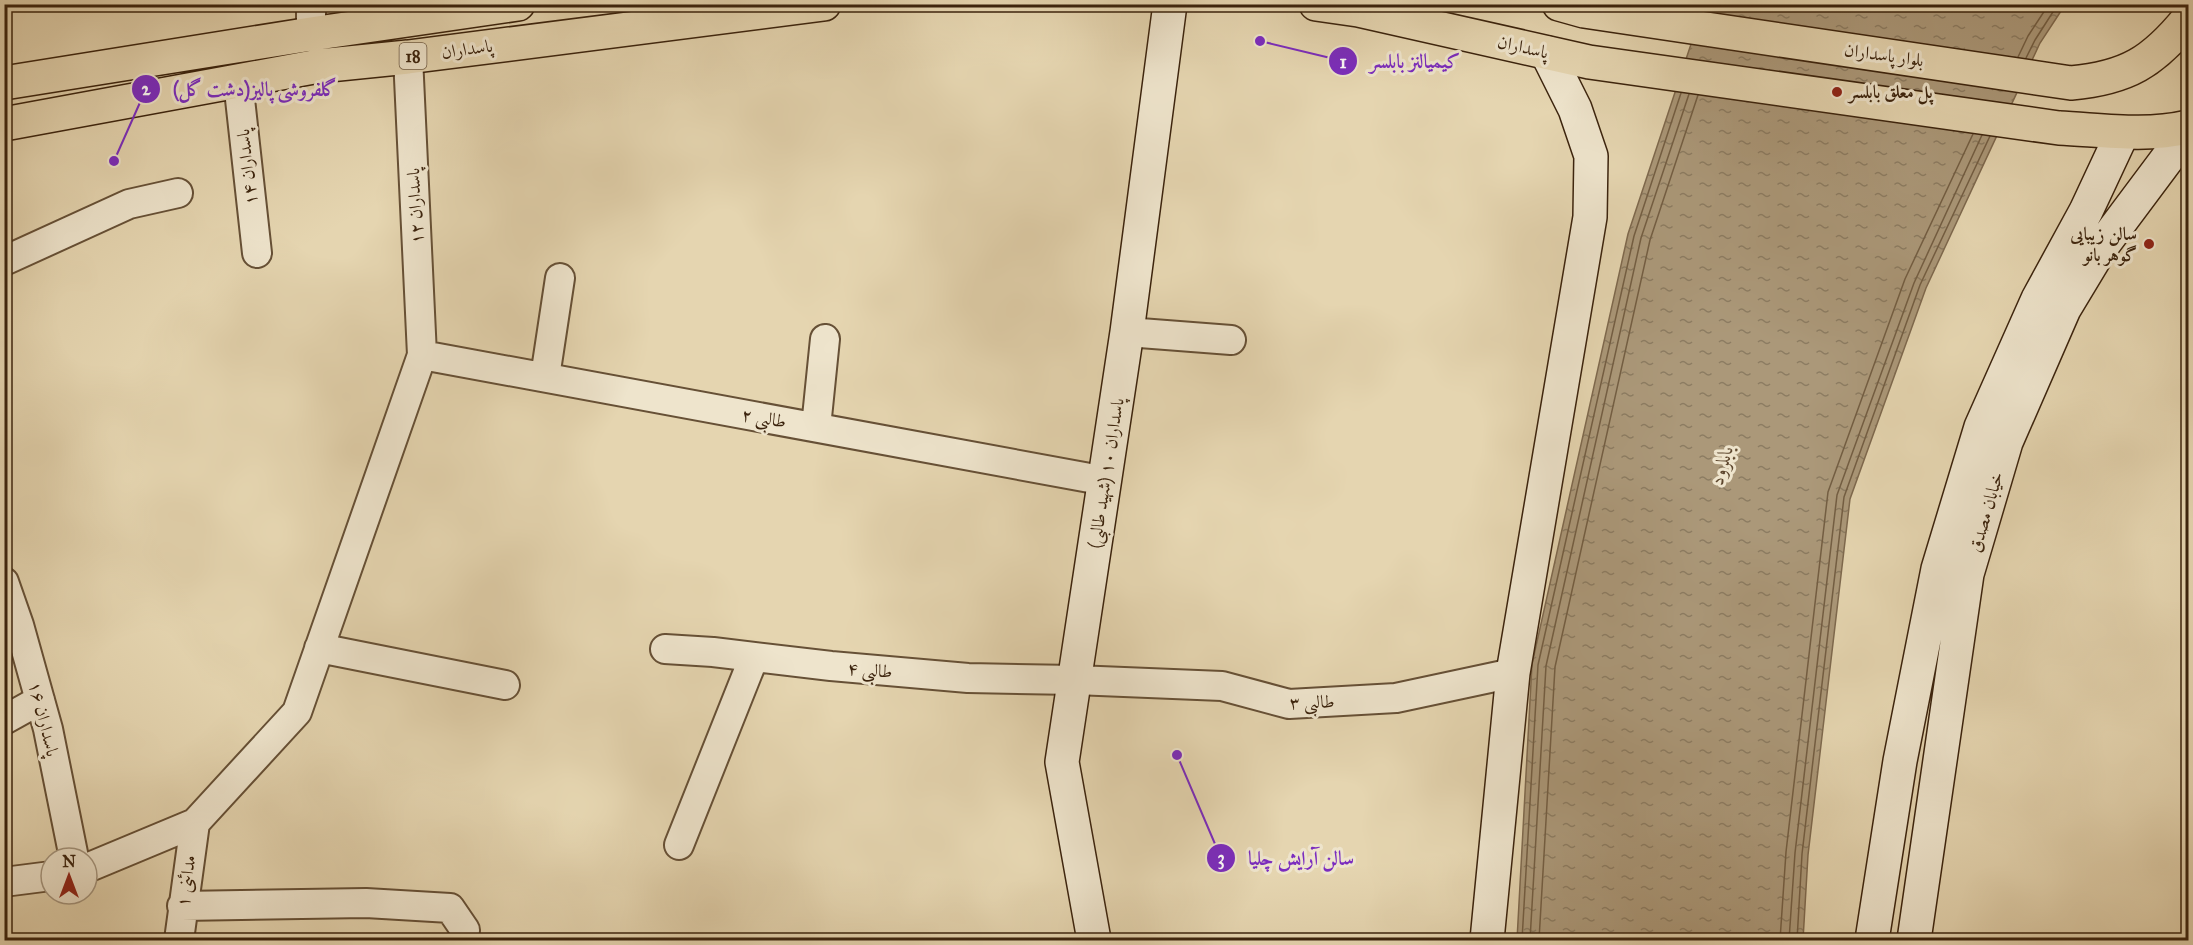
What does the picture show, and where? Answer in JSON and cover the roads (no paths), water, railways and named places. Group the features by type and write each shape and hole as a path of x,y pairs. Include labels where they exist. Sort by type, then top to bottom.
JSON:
{"main road":[{"name":"پاسداران","path":"4,83 311,19 518,4"},
{"name":"پاسداران","path":"4,124 319,66 408,57 824,4"},
{"name":"پاسداران","path":"1316,4 1358,10 1589,62 2059,128 2122,134"},
{"name":"بلوار پاسداران","path":"1572,8 2071,83 2099,81 2121,74 2151,58 2172,39 2188,19"},
{"path":"2122,134 2171,131 2188,127"}],"street":[{"name":"پاسداران ۱۰ (شهید طالبی)","path":"1094,940 1062,762 1106,481 1170,4"},
{"path":"1487,940 1513,673 1590,217 1591,156 1575,109 1547,53"},
{"name":"پاسداران ۱۲","path":"408,57 422,355"},
{"name":"پاسداران ۱۴","path":"238,81 257,253"},
{"name":"خیابان مصدق","path":"1914,940 1967,574 2006,442 2069,300 2102,246 2188,132"},
{"name":"خیابان مصدق","path":"1872,940 1900,761 1938,569 1981,427 2038,298 2086,211 2122,134"},
{"path":"4,261 129,204 178,192"},
{"path":"545,377 560,278"},
{"path":"1127,332 1231,340"},
{"path":"816,427 825,339"},
{"path":"99,863 195,823 297,712 422,355"},
{"name":"طالبی ۲","path":"422,355 1106,481"},
{"name":"پاسداران ۱۶","path":"4,582 20,625 48,729 72,846"},
{"path":"319,648 505,685"},
{"name":"طالبی ۴","path":"665,650 713,652 831,666 968,678 1075,680"},
{"path":"679,845 754,657"},
{"name":"طالبی ۳","path":"1075,680 1222,686 1289,704 1396,698 1513,673"},
{"path":"4,720 40,700"},
{"name":"مدائنی ۱","path":"179,940 195,823"},
{"path":"4,882 39,878"},
{"path":"182,906 366,903 450,908 465,930 464,940"}],"water":[{"name":"بابلرود","path":"1704,5 2065,5 2040,43 1926,288 1850,499 1808,855 1803,940 1517,940 1532,664 1628,234"}],"place":[{"name":"کیمیالنز بابلسر","path":"1260,41"},
{"name":"پل معلق بابلسر","path":"1837,92"},
{"name":"گلفروشی پالیز(دشت گل)","path":"114,161"},
{"name":"سالن زیبایی گوهر بانو","path":"2149,244"},
{"name":"سالن آرایش چلیا","path":"1177,755"}]}
